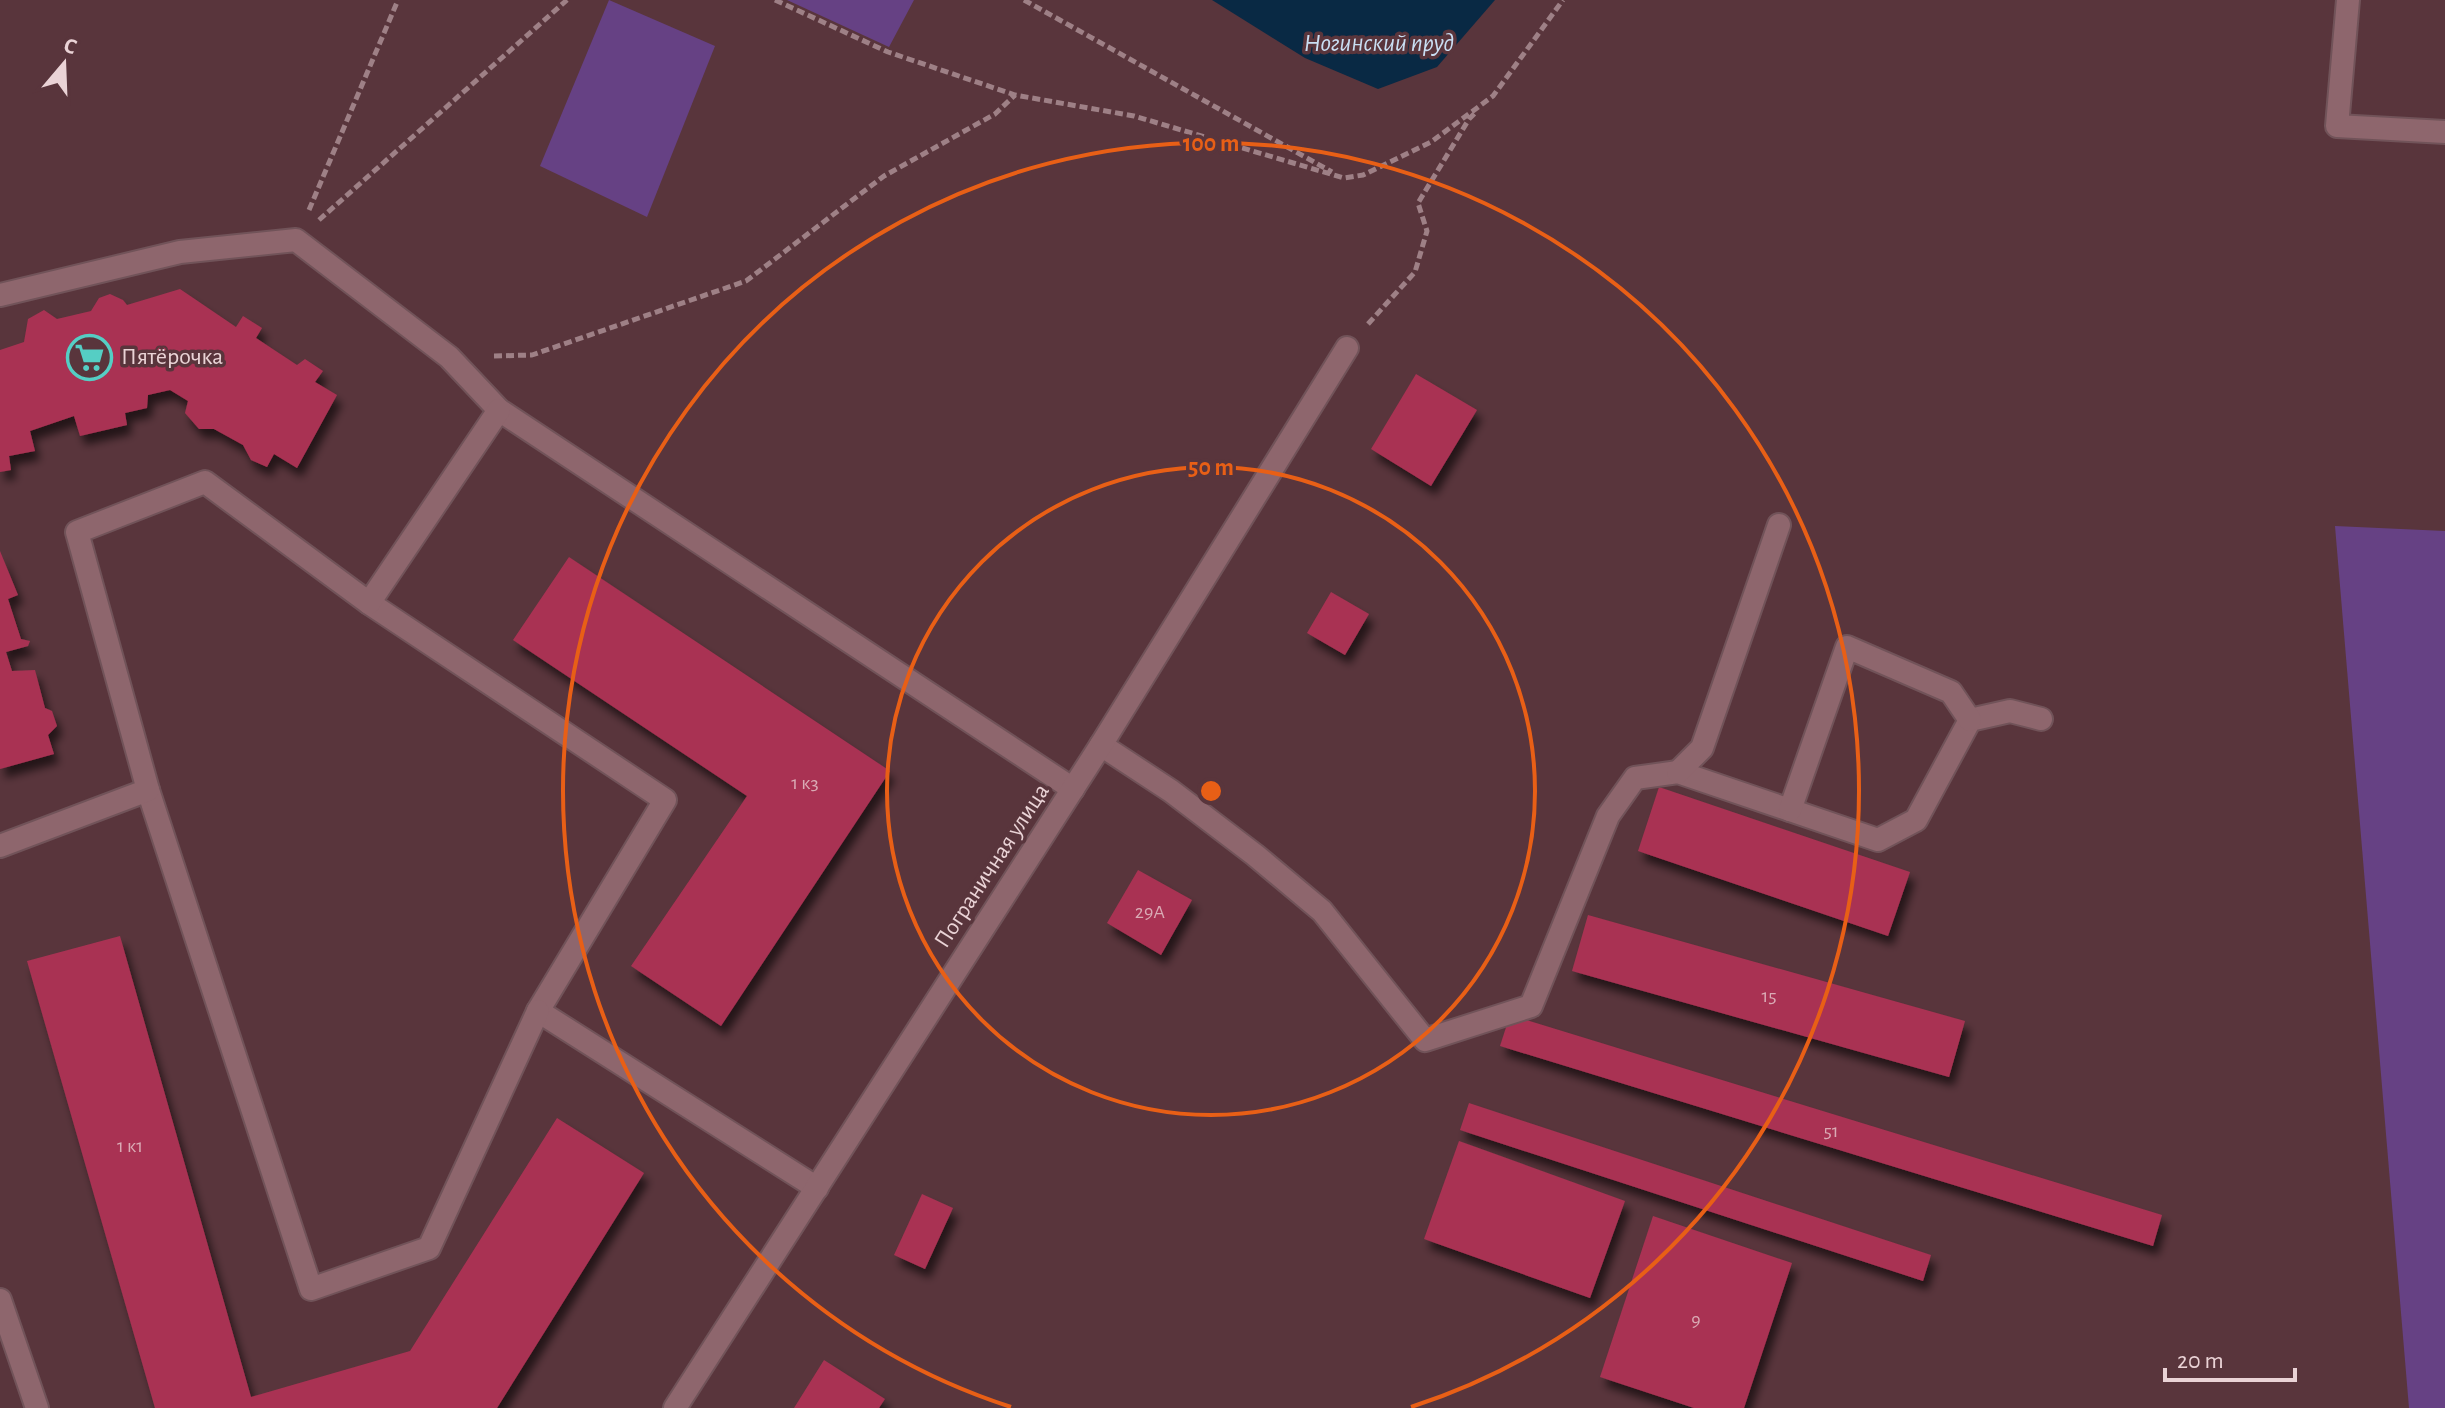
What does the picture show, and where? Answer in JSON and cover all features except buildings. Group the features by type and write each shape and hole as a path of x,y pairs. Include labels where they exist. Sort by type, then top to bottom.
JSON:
{"street":[{"path":"2348,0 2337,126 2445,132"},
{"path":"0,295 180,252 296,240 449,357 499,410 1073,789"},
{"name":"Пограничная улица","path":"675,1408 1101,745 1347,348"},
{"path":"369,603 499,410"},
{"path":"205,482 369,603 665,800 538,1011 429,1248 311,1289 148,790 77,532 205,482"},
{"path":"1678,772 1702,748 1779,525"},
{"path":"1790,810 1847,647 1951,692 1970,720"},
{"path":"1101,745 1171,791 1322,911 1425,1040 1531,1006 1608,816 1635,778 1678,772 1878,840 1916,820 1970,720 2010,711 2041,719"},
{"path":"0,846 148,790"},
{"path":"538,1011 817,1188"},
{"path":"1,1306 37,1408"}],"path":[{"path":"296,240 398,0"},
{"path":"296,240 567,0"},
{"path":"775,0 888,52 1015,95 1134,116 1344,178 1363,175 1431,142 1493,96"},
{"path":"1024,0 1344,178"},
{"path":"1347,348 1415,272 1427,231 1418,203 1469,119 1493,96 1563,0"},
{"path":"449,357 532,355 746,281 884,176 995,114 1015,95"}],"shaded area":[{"path":"609,0 715,46 647,217 540,166"},
{"path":"787,0 914,0 889,47"},
{"path":"2335,526 2445,531 2445,1408 2409,1408"}],"water":[{"name":"Ногинский пруд","path":"1212,0 1495,0 1437,67 1378,89 1305,58"}],"place":[{"name":"Пятёрочка","path":"90,357"}]}
